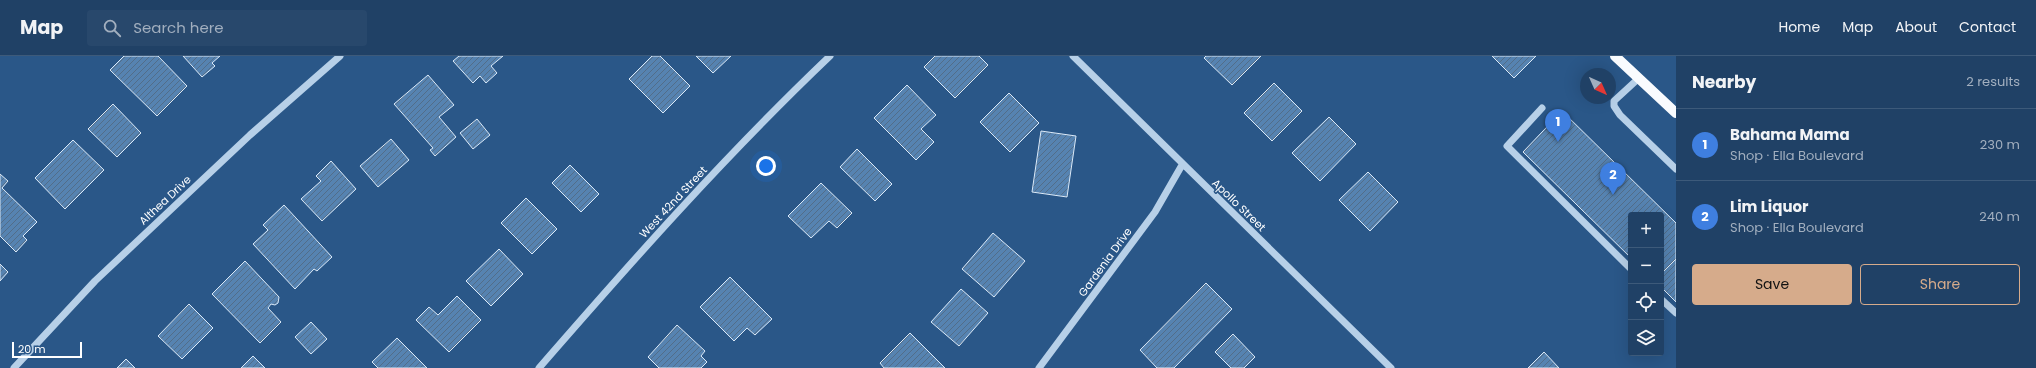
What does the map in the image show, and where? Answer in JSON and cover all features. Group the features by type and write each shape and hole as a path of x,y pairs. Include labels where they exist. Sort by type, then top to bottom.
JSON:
{"main road":[{"path":"1616,56 1676,113"}],"street":[{"name":"Althea Drive","path":"14,368 95,281 250,135 340,56"},
{"name":"West 42nd Street","path":"539,368 637,256 795,88 830,56"},
{"name":"Apollo Street","path":"1073,56 1182,165 1391,368"},
{"path":"1639,78 1614,101 1614,106 1620,115 1676,169"},
{"path":"1542,108 1507,146 1628,266"},
{"name":"Gardenia Drive","path":"1039,368 1155,212 1182,165"},
{"path":"1664,301 1676,313"}],"building":[{"path":"124,56 158,56 187,86 157,116 110,70"},
{"path":"183,56 220,56 212,63 215,66 202,77"},
{"path":"459,56 503,56 491,66 497,73 486,83 480,76 473,83 453,61"},
{"path":"652,56 660,56 690,86 663,113 629,79"},
{"path":"696,56 731,56 713,73"},
{"path":"935,56 979,56 988,65 955,98 924,67"},
{"path":"1206,56 1261,56 1232,85 1204,58"},
{"path":"1492,56 1536,56 1514,78"},
{"path":"428,75 454,105 439,117 456,137 435,156 430,150 433,148 394,104"},
{"path":"1274,83 1302,111 1272,141 1244,113"},
{"path":"907,85 936,115 921,129 934,142 916,160 874,118"},
{"path":"1009,93 1039,123 1010,152 980,122"},
{"path":"113,104 141,133 117,157 88,129"},
{"path":"1562,111 1676,223 1676,259 1664,271 1664,212 1628,212 1628,255 1523,152"},
{"path":"1329,117 1356,144 1320,181 1292,153"},
{"path":"477,119 490,135 473,149 460,133"},
{"path":"1041,131 1076,136 1067,197 1032,192"},
{"path":"391,139 409,160 378,187 360,166"},
{"path":"73,140 104,170 65,209 35,178"},
{"path":"857,149 892,184 875,201 840,167"},
{"path":"331,161 356,189 322,221 301,199 321,181 316,176"},
{"path":"570,165 599,194 581,212 552,183"},
{"path":"1368,172 1398,202 1370,231 1339,200"},
{"path":"0,174 8,181 2,188 37,222 23,236 27,240 16,252 0,236"},
{"path":"821,183 852,213 837,228 829,221 811,238 788,216"},
{"path":"526,198 557,229 532,254 501,223"},
{"path":"284,205 332,257 317,271 314,269 295,289 253,244 268,230 263,225"},
{"path":"993,233 1025,261 994,297 962,269"},
{"path":"499,249 523,274 491,306 466,281"},
{"path":"1676,259 1676,302 1664,290 1664,271"},
{"path":"245,261 279,297 278,303 275,305 271,304 268,308 281,322 260,343 212,294"},
{"path":"0,264 8,272 0,281"},
{"path":"730,277 772,319 755,335 747,328 734,341 700,307"},
{"path":"1206,283 1232,309 1174,368 1157,368 1140,350"},
{"path":"961,289 988,313 959,346 931,322"},
{"path":"457,296 481,320 449,352 416,320 429,307 438,315"},
{"path":"189,304 213,328 182,359 158,336"},
{"path":"311,322 327,339 311,354 295,337"},
{"path":"677,325 705,351 701,356 707,362 701,368 659,368 648,357"},
{"path":"910,333 945,368 884,368 880,363"},
{"path":"1233,334 1255,357 1244,368 1231,368 1215,352"},
{"path":"397,338 427,368 378,368 372,362"},
{"path":"1544,352 1559,368 1528,368"},
{"path":"253,356 265,368 241,368"},
{"path":"126,359 135,368 117,368"}],"place":[{"name":"Bahama Mama","path":"1558,142"},
{"name":"Lim Liquor","path":"1613,195"}]}
